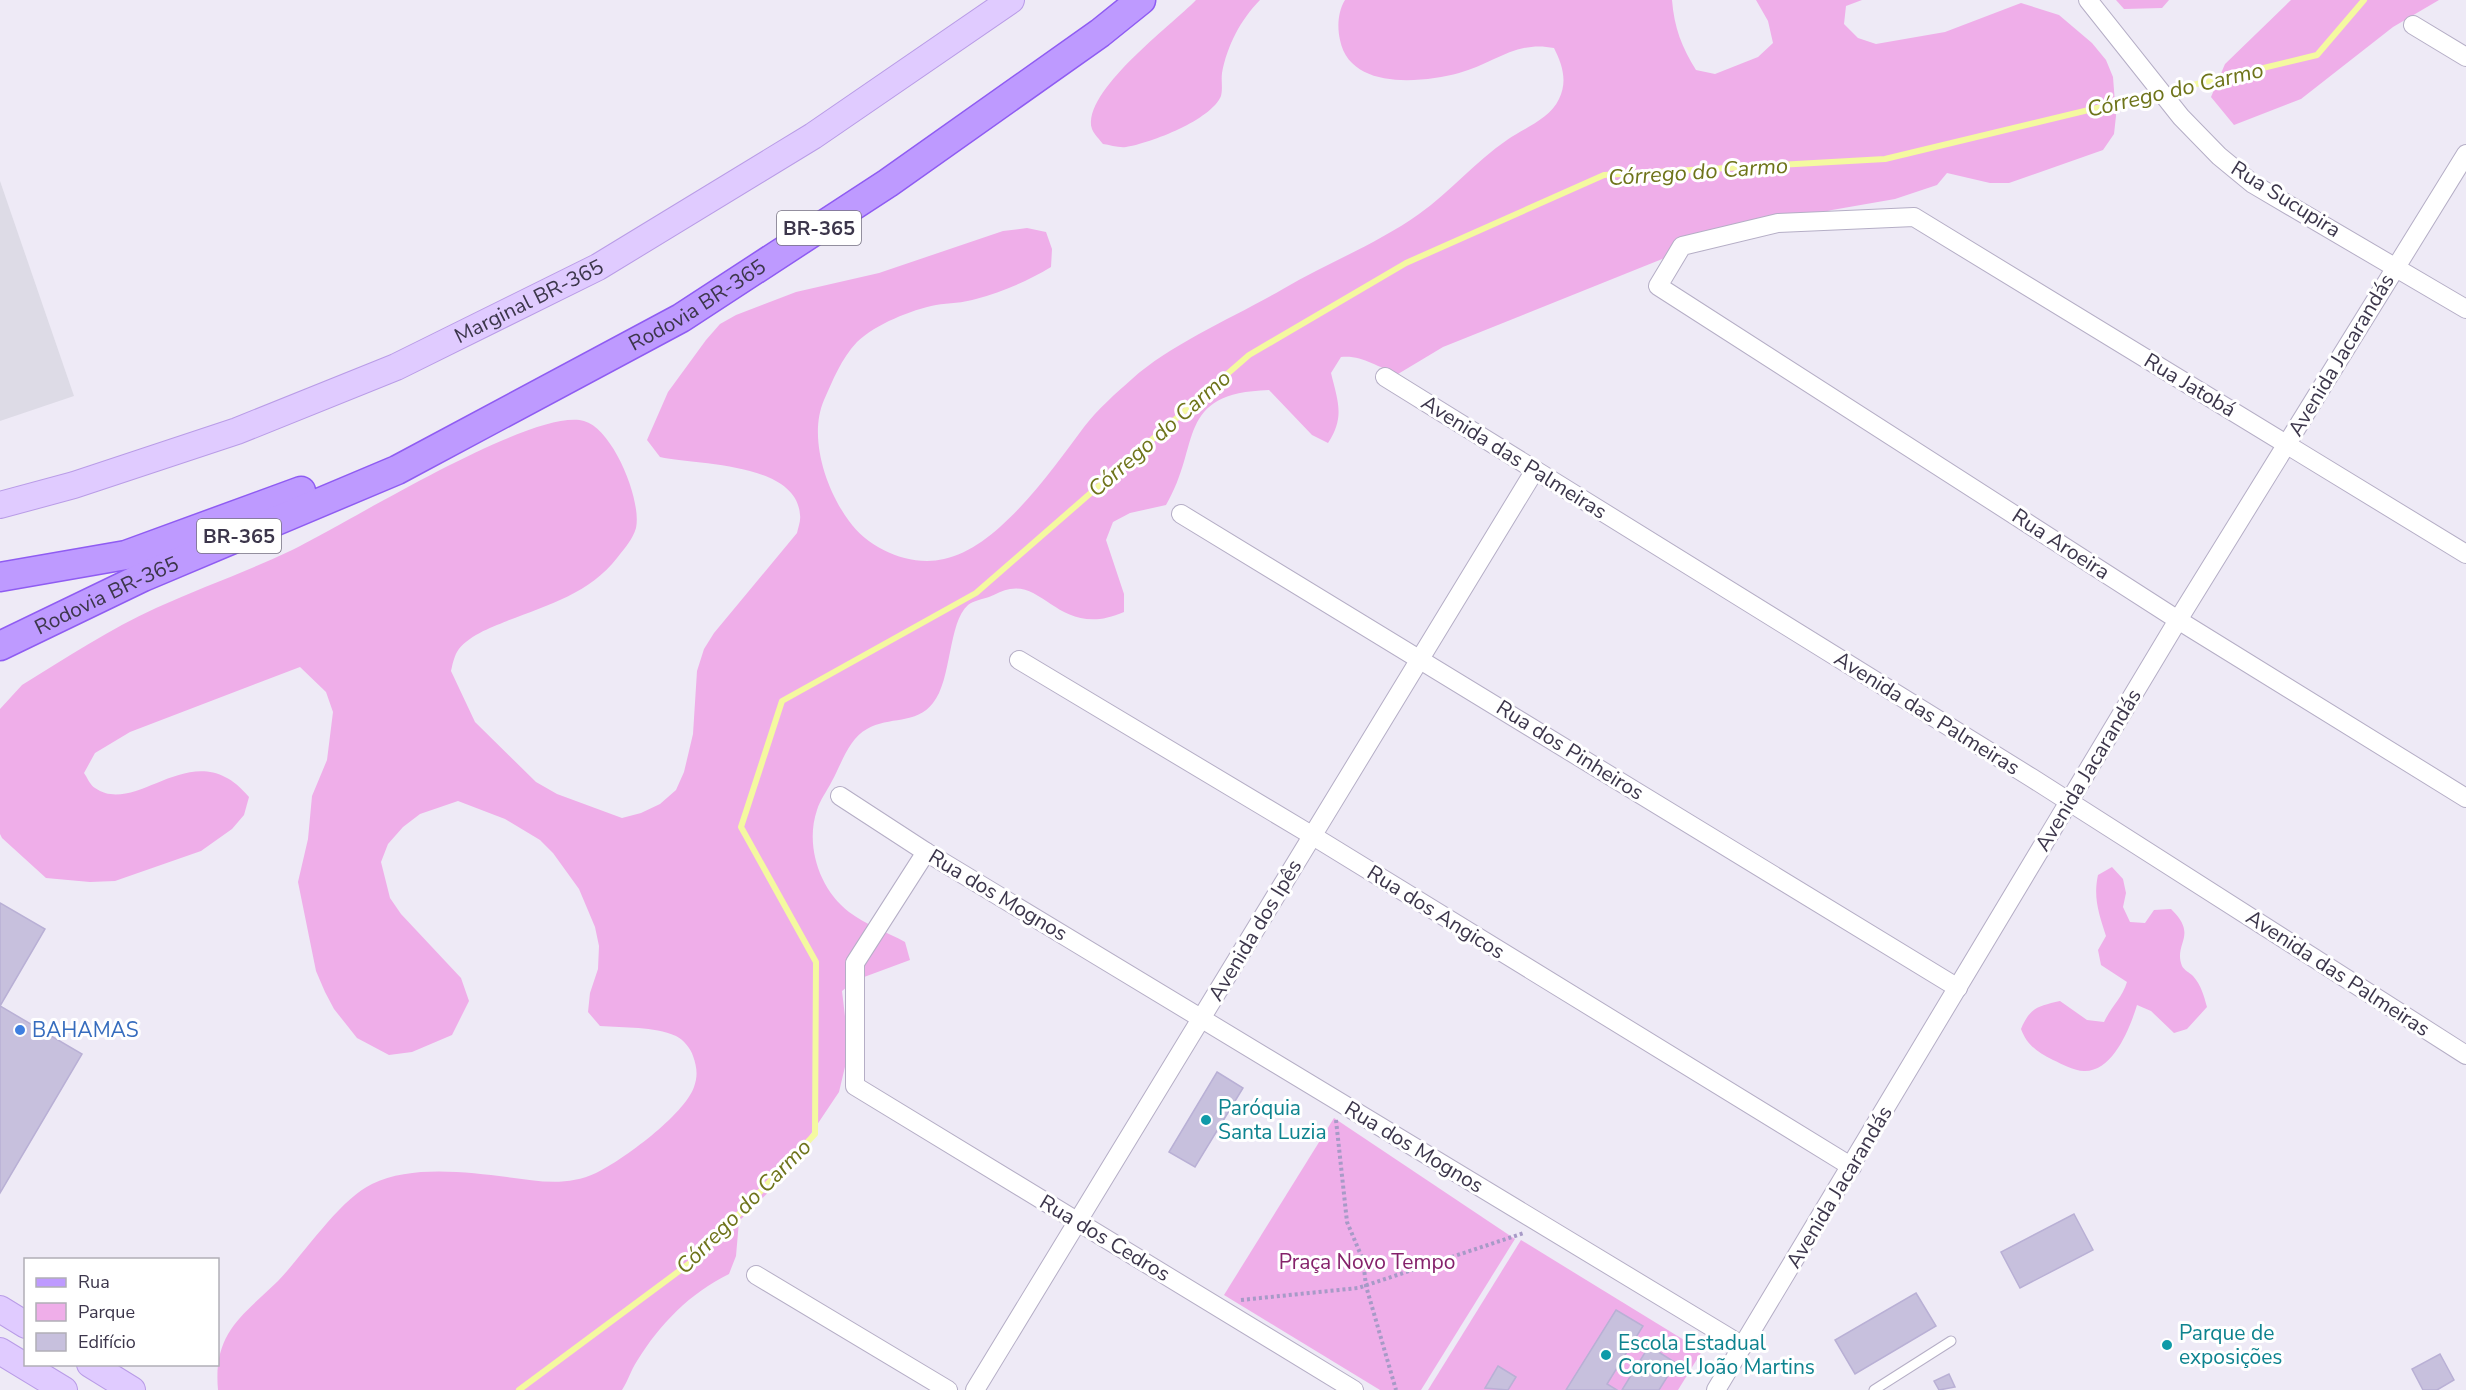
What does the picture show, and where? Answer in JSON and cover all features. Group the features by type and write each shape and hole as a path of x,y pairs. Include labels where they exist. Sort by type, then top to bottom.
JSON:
{"main road":[{"name":"Rodovia BR-365","path":"0,646 143,577 397,470 477,425 681,318 888,183 1100,33 1141,0"},
{"name":"Rodovia BR-365","path":"0,577 126,555 477,425"}],"street":[{"name":"Marginal BR-365","path":"0,505 74,485 248,427 396,367 598,267 813,136 1011,0"},
{"name":"Rua Sucupira","path":"2088,0 2181,117 2219,156 2253,184 2396,265 2466,309"},
{"path":"2413,25 2466,57"},
{"name":"Avenida Jacarandás","path":"1716,1390 1852,1167 2178,620 2466,154"},
{"name":"Rua Jatobá","path":"1658,286 1682,246 1778,223 1914,217 2466,554"},
{"name":"Rua Aroeira","path":"1658,286 2178,620 2466,798"},
{"name":"Avenida das Palmeiras","path":"1385,377 2069,801 2464,1050"},
{"name":"Avenida dos Ipês","path":"975,1390 1535,470"},
{"name":"Rua dos Pinheiros","path":"1181,514 1421,658 1958,988"},
{"name":"Rua dos Angicos","path":"1019,660 1312,836 1852,1167"},
{"name":"Rua dos Mognos","path":"840,796 926,852 1743,1346"},
{"name":"Rua dos Cedros","path":"926,852 855,963 855,1086 1354,1390"},
{"path":"756,1275 948,1390"},
{"path":"0,1309 24,1324"},
{"path":"0,1351 24,1366"},
{"path":"25,1366 64,1390"},
{"path":"92,1366 132,1390"}],"lane":[{"path":"1874,1390 1951,1341"}],"path":[{"path":"1333,1098 1347,1222 1363,1260 1366,1286 1396,1390"},
{"path":"1210,1303 1366,1286 1545,1226"}],"shaded area":[{"path":"0,181 74,396 0,421"}],"green space":[{"path":"1196,0 1260,0 1241,24 1231,43 1222,73 1221,96 1215,105 1193,122 1150,141 1126,147 1103,144 1092,129 1092,114 1100,97 1131,60"},
{"path":"1345,0 1672,0 1677,28 1691,62 1696,70 1715,74 1758,57 1773,43 1768,21 1756,0 1862,0 1846,6 1844,24 1858,38 1876,44 1945,32 2021,3 2059,15 2092,43 2106,60 2113,77 2116,116 2114,134 2103,150 2009,183 1990,183 1947,173 1937,185 1895,199 1832,210 1717,237 1443,347 1398,374 1363,360 1341,357 1331,373 1338,401 1338,417 1337,425 1328,443 1312,435 1269,390 1239,393 1218,401 1204,412 1195,426 1177,483 1166,505 1130,513 1113,522 1106,540 1124,594 1124,612 1103,618 1085,619 1070,615 1034,593 1022,589 1007,590 973,602 962,613 957,624 944,680 933,703 919,715 867,729 850,745 817,810 813,837 817,866 830,891 839,902 862,921 905,942 910,960 856,980 842,991 849,1050 839,1092 778,1183 739,1221 736,1256 729,1274 701,1290 666,1322 646,1347 622,1390 218,1390 220,1354 232,1328 241,1316 278,1281 335,1214 360,1191 387,1178 421,1172 457,1172 552,1182 574,1180 596,1173 651,1136 688,1098 694,1087 696,1075 691,1050 676,1036 667,1033 648,1029 600,1026 588,1012 590,993 598,969 599,946 595,927 579,889 553,853 540,840 505,819 458,801 420,814 403,827 388,844 381,862 390,898 401,914 461,978 469,1001 452,1035 412,1052 389,1055 357,1038 334,1009 316,971 298,882 308,839 312,796 327,760 333,712 326,692 300,667 130,732 95,753 84,773 93,787 112,794 129,793 187,773 208,772 228,779 249,797 244,815 232,829 201,851 115,881 90,882 46,878 2,838 0,834 0,709 22,685 139,616 290,551 483,449 524,432 559,422 584,421 595,427 605,437 623,467 630,484 637,516 633,536 606,570 581,589 486,630 467,641 457,652 451,671 475,722 536,782 557,794 622,818 641,813 660,804 676,790 684,772 693,734 697,671 704,649 714,633 797,533 800,520 795,498 782,485 764,475 719,465 660,457 647,440 668,392 706,340 720,324 736,315 796,292 879,273 1003,231 1027,228 1046,232 1052,249 1051,267 1015,286 986,296 936,305 905,314 865,335 851,349 834,377 820,415 819,446 827,479 841,508 857,531 879,547 904,558 931,561 964,552 1004,524 1040,485 1095,414 1148,366 1204,331 1403,225 1495,149 1543,118 1555,106 1562,92 1563,73 1554,48 1540,46 1516,50 1472,69 1443,77 1407,80 1372,75 1357,68 1346,56 1340,40 1341,9"},
{"path":"2116,0 2169,0 2162,8 2124,9"},
{"path":"2291,0 2439,0 2393,27 2301,99 2234,125 2211,97 2225,64"},
{"path":"2112,867 2123,879 2126,893 2123,907 2130,922 2145,923 2154,910 2171,909 2179,918 2184,933 2180,951 2182,966 2198,983 2207,1007 2187,1029 2174,1033 2151,1011 2137,1005 2125,1036 2112,1057 2094,1069 2080,1071 2037,1051 2026,1039 2021,1029 2028,1016 2036,1009 2060,1001 2087,1020 2104,1022 2122,993 2127,982 2101,965 2098,950 2106,936 2096,899 2098,875"},
{"name":"Praça Novo Tempo","path":"1334,1118 1515,1239 1421,1390 1380,1390 1224,1295"},
{"path":"1521,1240 1702,1351 1678,1390 1428,1390"}],"building":[{"path":"0,903 45,929 0,1006"},
{"name":"BAHAMAS","path":"0,1006 82,1054 0,1193"},
{"name":"Paróquia Santa Luzia","path":"1217,1072 1243,1088 1195,1167 1169,1152"},
{"path":"2074,1214 2093,1250 2020,1288 2001,1252"},
{"path":"1916,1293 1936,1326 1855,1374 1835,1340"},
{"name":"Escola Estadual Coronel João Martins","path":"1616,1310 1643,1326 1607,1384 1617,1390 1566,1390"},
{"name":"Escola Estadual Coronel João Martins","path":"1649,1346 1676,1363 1659,1390 1622,1390"},
{"path":"2440,1354 2454,1380 2437,1390 2423,1390 2412,1369"},
{"path":"1498,1366 1516,1377 1508,1390 1485,1388"},
{"path":"1949,1374 1955,1387 1939,1390 1934,1381"}],"waterway":[{"name":"Córrego do Carmo","path":"519,1390 698,1257 815,1134 816,962 741,827 782,701 976,593 1249,355 1406,263 1604,175 1885,159 2317,55 2364,0"}],"place":[{"name":"BAHAMAS","path":"20,1030"},
{"name":"Paróquia Santa Luzia","path":"1206,1120"},
{"name":"Parque de exposições","path":"2167,1345"},
{"name":"Escola Estadual Coronel João Martins","path":"1606,1355"}]}
